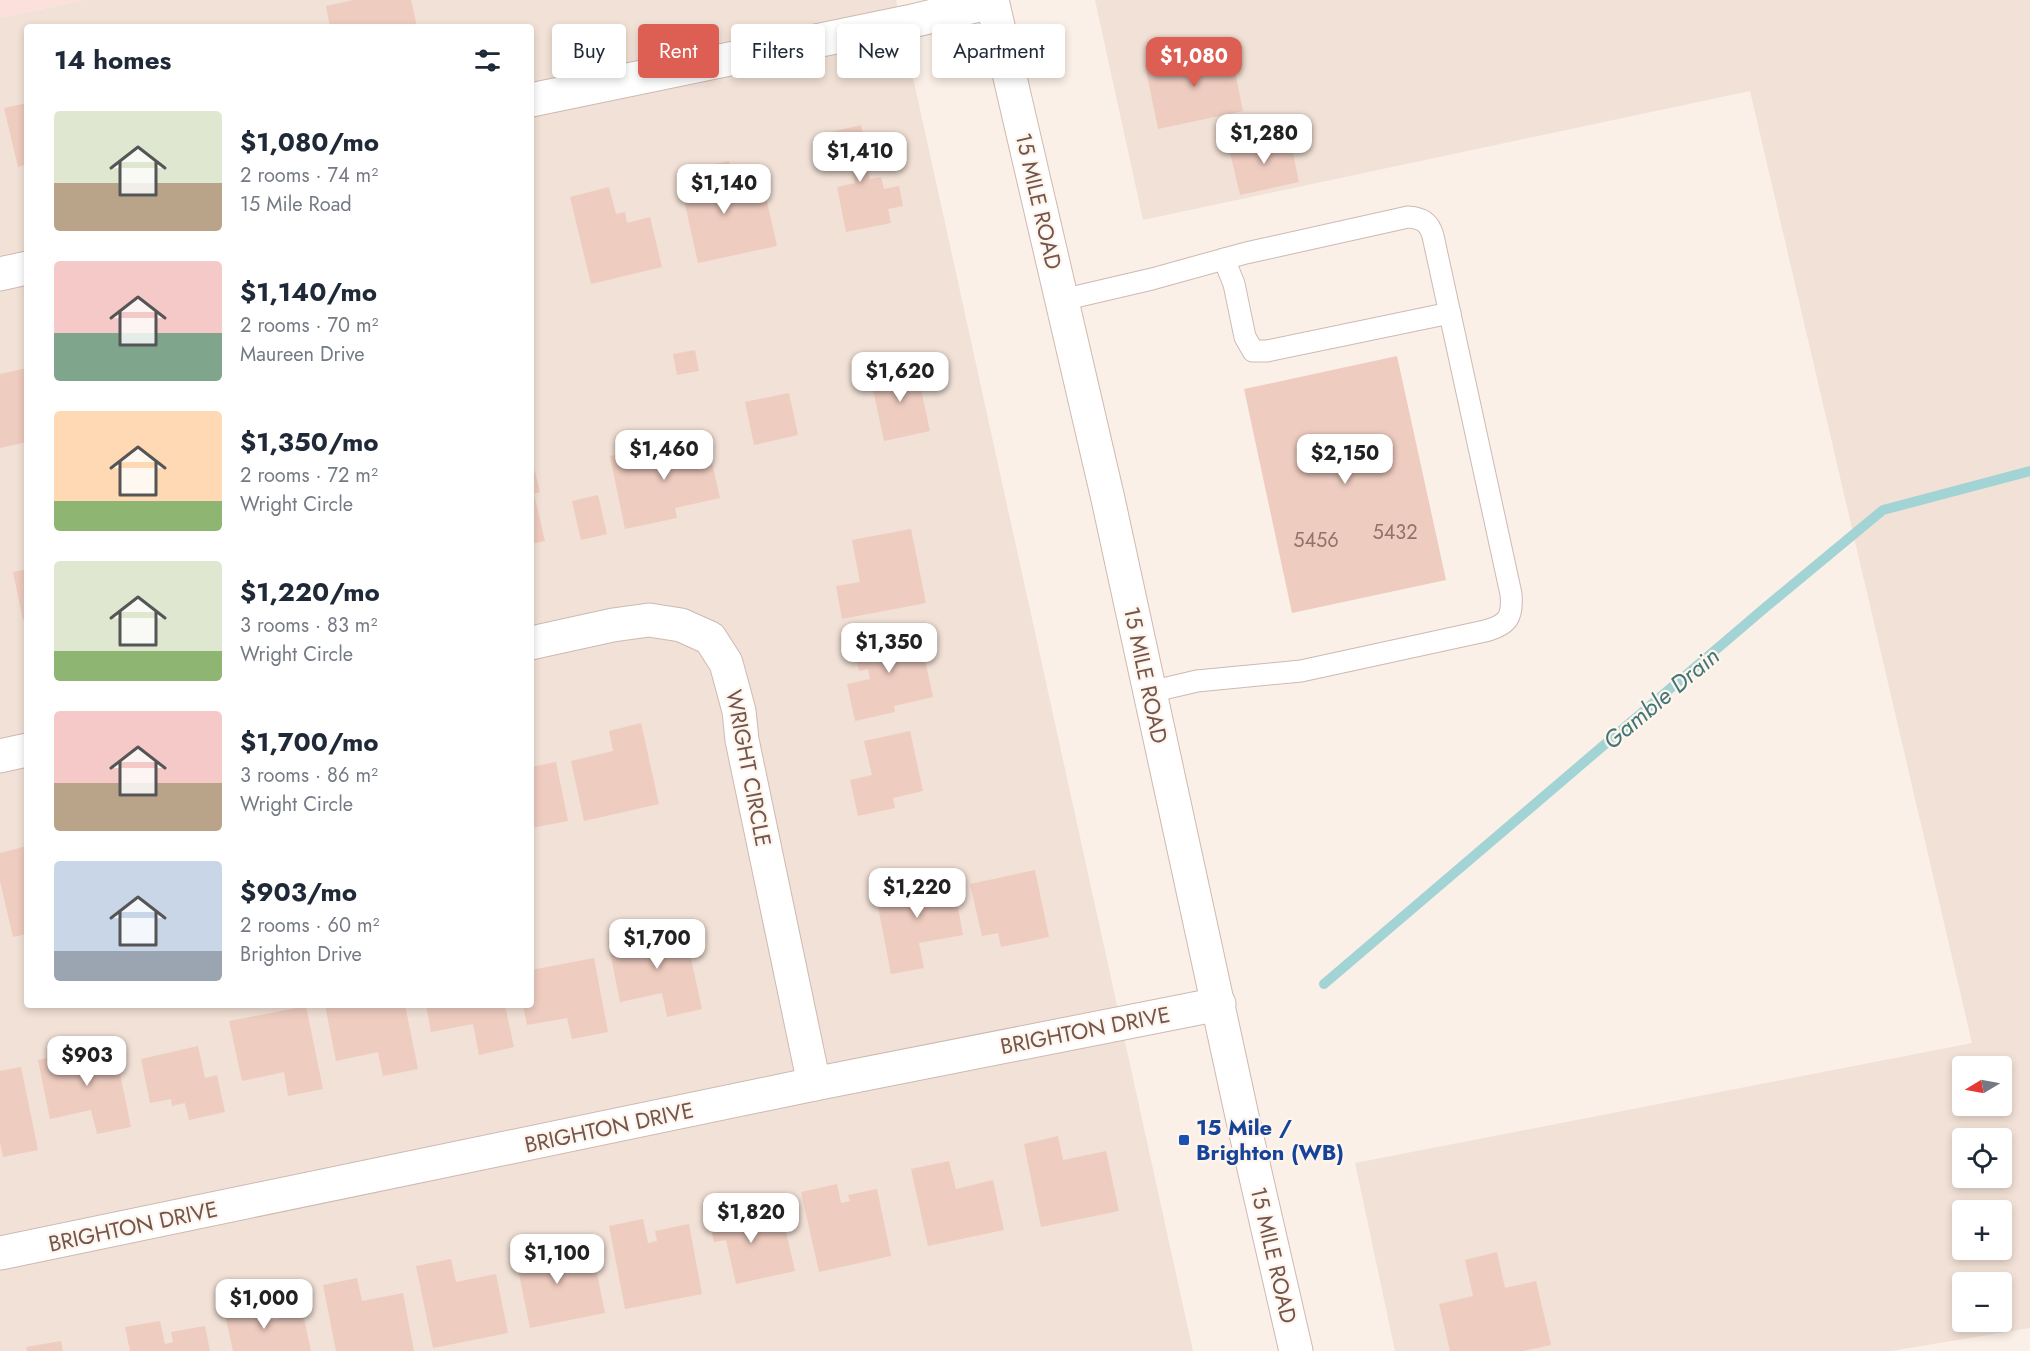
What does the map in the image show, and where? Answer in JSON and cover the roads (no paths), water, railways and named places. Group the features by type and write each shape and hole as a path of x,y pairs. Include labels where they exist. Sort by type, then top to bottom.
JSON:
{"street":[{"path":"534,99 908,22 992,1"},
{"name":"15 MILE ROAD","path":"992,1 1062,300 1296,1351"},
{"path":"0,274 24,269"},
{"name":"WRIGHT CIRCLE","path":"534,642 613,625 649,620 681,625 710,638 716,646 726,663 739,711 742,740 814,1084"},
{"path":"0,756 24,751"},
{"name":"BRIGHTON DRIVE","path":"0,1253 814,1084 1219,1004"}],"lane":[{"path":"1062,300 1224,259 1408,217 1424,220 1430,227 1450,313 1511,594 1512,609 1507,620 1491,629 1301,671 1208,680 1150,692"},
{"path":"1224,259 1234,284 1245,337 1252,351 1267,351 1450,313"}],"waterway":[{"name":"Gamble Drain","path":"1324,984 1767,606 1883,510 2030,471"}],"place":[{"name":"15 Mile / Brighton (WB)","path":"1184,1140"}]}
